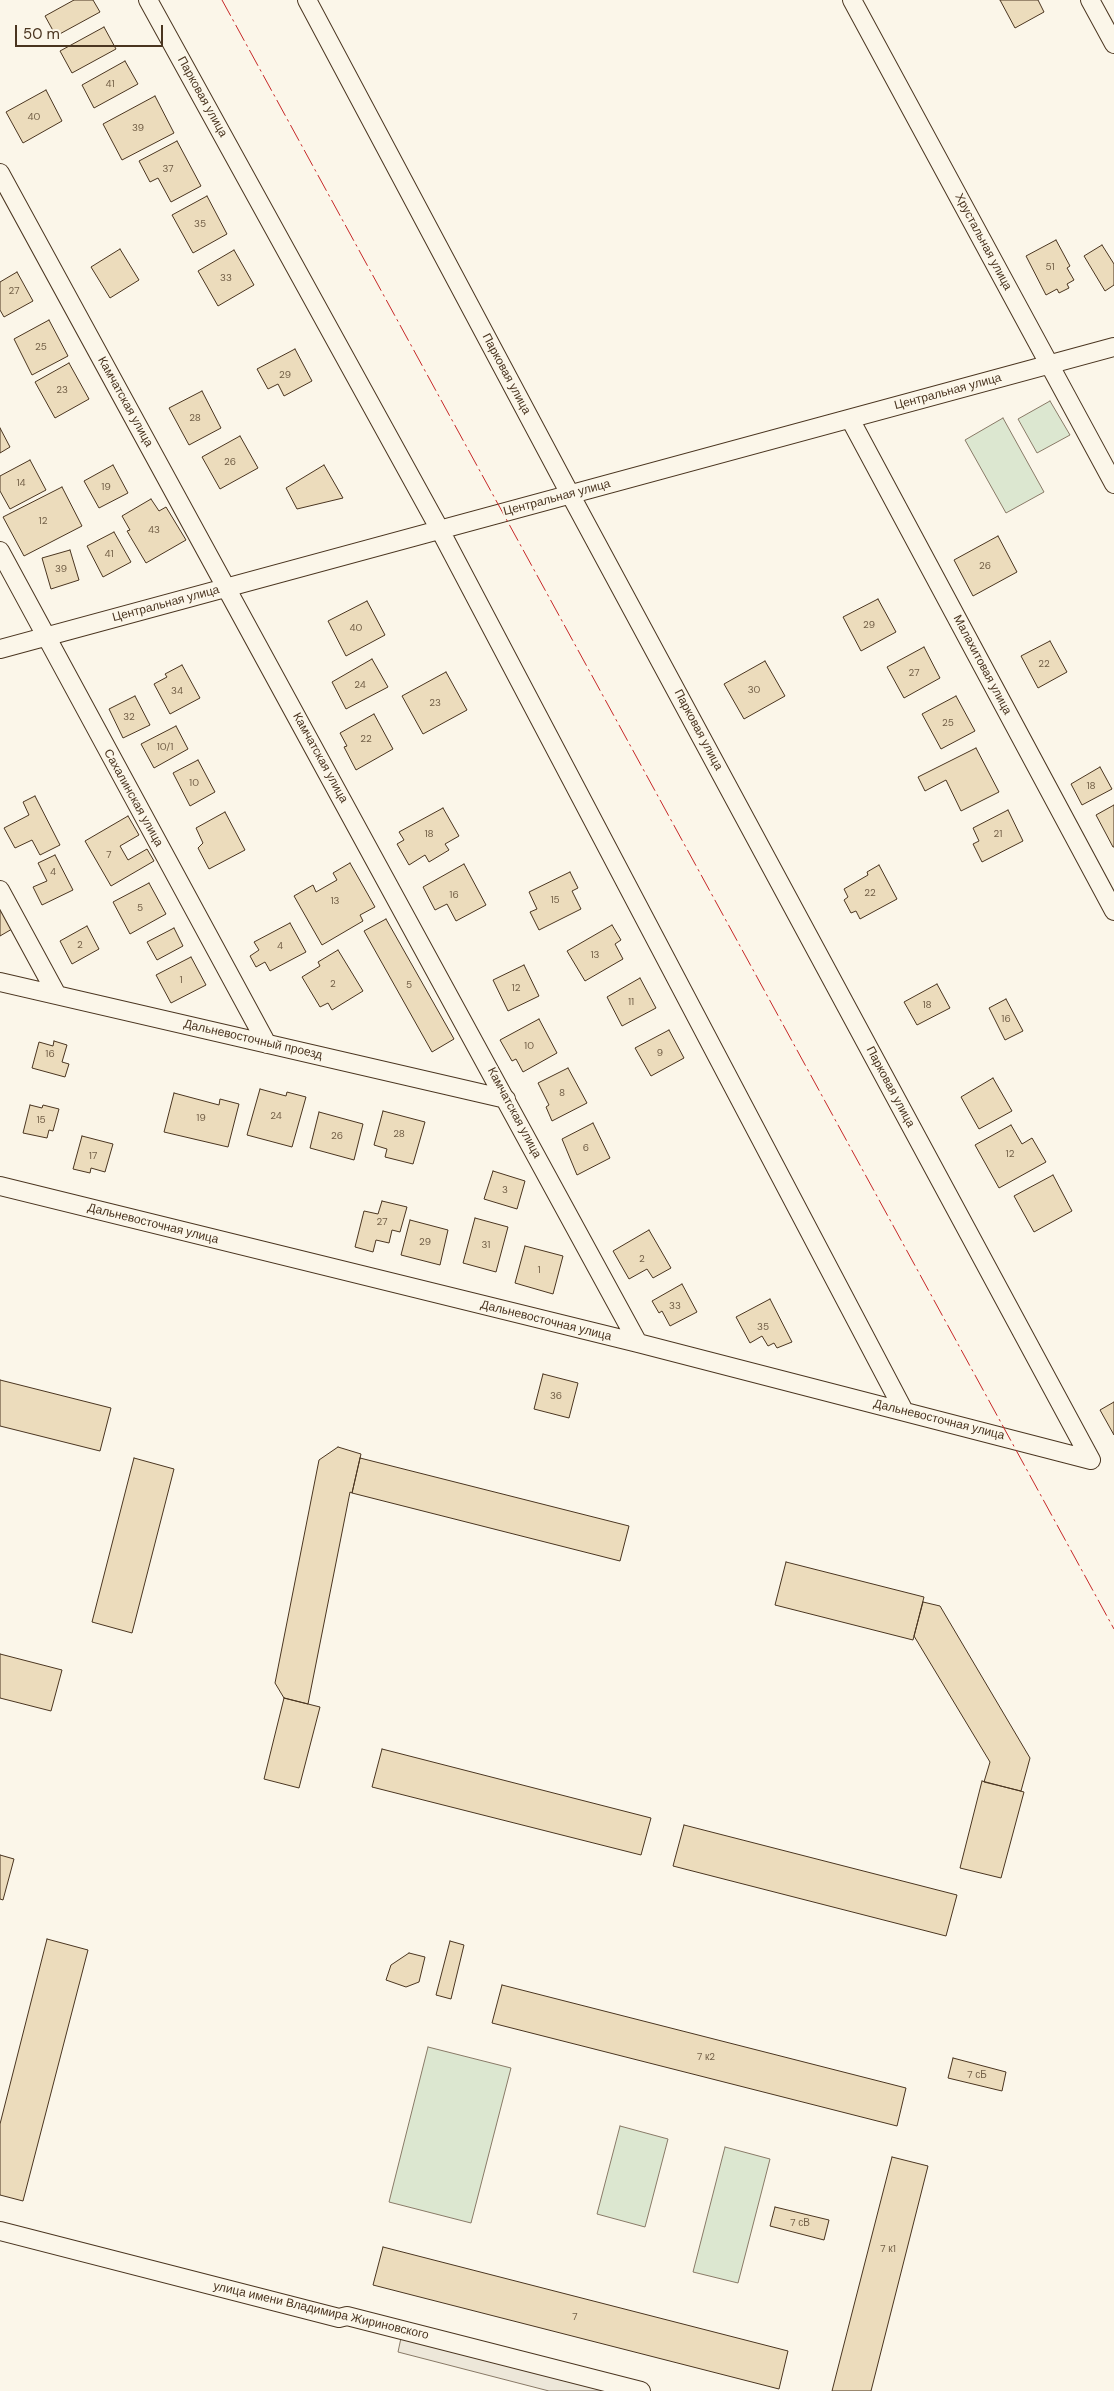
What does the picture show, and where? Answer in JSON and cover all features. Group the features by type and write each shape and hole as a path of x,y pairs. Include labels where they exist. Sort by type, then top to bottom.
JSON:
{"street":[{"name":"Парковая улица","path":"148,0 440,530 904,1411"},
{"name":"Парковая улица","path":"307,0 570,494 1091,1460"},
{"name":"Хрустальная улица","path":"852,0 1114,484"},
{"path":"1090,0 1114,44"},
{"name":"Камчатская улица","path":"0,173 638,1343"},
{"name":"Центральная улица","path":"0,649 1114,347"},
{"name":"Малахитовая улица","path":"850,419 1114,911"},
{"name":"Сахалинская улица","path":"0,551 267,1044"},
{"path":"0,890 57,995"},
{"name":"Дальневосточный проезд","path":"0,982 506,1099"},
{"name":"Дальневосточная улица","path":"0,1186 638,1343 1091,1460"},
{"name":"улица имени Владимира Жириновского","path":"0,2231 339,2318 346,2316 641,2391"}],"green space":[{"path":"1050,401 1070,435 1037,453 1018,419"},
{"path":"1003,418 1044,492 1006,513 965,440"},
{"path":"428,2047 511,2068 471,2223 389,2202"},
{"path":"620,2126 668,2139 645,2227 597,2214"},
{"path":"725,2147 770,2159 738,2283 693,2272"}],"shaded area":[{"path":"401,2338 609,2391 549,2391 398,2352"}],"building":[{"path":"74,0 93,0 100,12 56,36 45,16"},
{"path":"1000,0 1038,0 1044,12 1015,28"},
{"path":"104,27 116,49 72,73 60,51"},
{"path":"125,61 138,84 94,108 82,85"},
{"path":"46,90 62,121 23,143 6,112"},
{"path":"155,96 174,133 122,160 103,124"},
{"path":"177,141 201,186 171,202 158,178 150,182 139,161"},
{"path":"207,196 227,234 193,253 172,215"},
{"path":"1056,240 1070,266 1067,268 1074,280 1067,284 1069,288 1059,293 1057,289 1046,295 1026,256"},
{"path":"1102,245 1114,264 1114,285 1105,291 1084,256"},
{"path":"120,249 139,280 110,298 91,267"},
{"path":"234,250 254,285 218,306 198,271"},
{"path":"17,272 33,301 4,317 0,310 0,282"},
{"path":"49,320 68,356 32,375 14,339"},
{"path":"295,349 312,381 284,396 278,384 268,389 257,369"},
{"path":"69,363 89,399 55,418 35,382"},
{"path":"202,391 221,428 189,445 169,408"},
{"path":"0,428 10,447 0,453"},
{"path":"240,436 258,468 220,489 202,457"},
{"path":"30,460 46,490 10,509 0,491 0,476"},
{"path":"113,465 128,493 99,508 84,481"},
{"path":"324,465 343,498 297,509 286,488"},
{"path":"62,487 82,526 24,556 3,517"},
{"path":"151,499 159,511 166,507 186,540 146,563 127,531 130,530 122,516"},
{"path":"114,532 131,562 103,577 87,546"},
{"path":"998,536 1017,572 973,596 954,560"},
{"path":"70,550 79,580 51,589 42,558"},
{"path":"878,599 896,632 861,651 843,617"},
{"path":"367,601 385,635 346,656 328,621"},
{"path":"1050,641 1067,672 1038,688 1021,656"},
{"path":"924,647 940,678 904,698 887,667"},
{"path":"372,659 388,687 346,709 332,682"},
{"path":"765,661 785,696 744,719 724,684"},
{"path":"182,665 200,698 170,714 154,684 167,677 165,674"},
{"path":"446,672 467,710 423,734 402,696"},
{"path":"135,696 150,725 123,738 109,709"},
{"path":"956,696 975,731 941,749 922,714"},
{"path":"374,714 393,749 356,770 344,747 347,746 340,733"},
{"path":"176,726 188,749 154,768 141,744"},
{"path":"976,748 999,792 961,811 946,780 925,791 918,777"},
{"path":"198,760 215,792 190,806 173,773"},
{"path":"1100,767 1112,789 1082,805 1071,784"},
{"path":"35,796 60,845 40,855 32,840 15,848 4,828 29,815 23,802"},
{"path":"1114,805 1114,847 1113,847 1096,815"},
{"path":"443,808 459,836 445,844 449,850 429,862 425,855 409,865 397,844 404,840 399,832"},
{"path":"1008,810 1023,841 982,862 973,844 979,841 973,828"},
{"path":"225,812 245,850 209,869 198,848 203,843 196,828"},
{"path":"128,816 139,835 120,846 128,860 147,849 154,861 111,886 85,841"},
{"path":"55,855 73,890 42,905 33,887 47,881 38,863"},
{"path":"350,863 375,907 360,915 363,921 322,945 294,896 313,885 316,892 337,880 333,873"},
{"path":"464,864 486,905 456,921 447,904 435,910 423,887"},
{"path":"879,865 897,899 860,919 856,911 851,913 844,900 848,897 844,889 868,875 867,872"},
{"path":"570,872 578,888 572,891 581,909 539,930 530,912 537,909 529,892"},
{"path":"149,883 166,914 130,934 113,902"},
{"path":"0,908 12,929 0,936"},
{"path":"386,919 454,1039 432,1052 364,931"},
{"path":"290,923 306,952 270,971 265,962 256,967 250,956 259,950 254,942"},
{"path":"612,925 621,940 615,944 623,959 585,981 567,951"},
{"path":"87,926 99,949 72,964 60,941"},
{"path":"174,928 183,946 157,960 147,942"},
{"path":"338,950 363,991 332,1010 328,1003 320,1007 302,977 320,966 318,962"},
{"path":"191,957 206,985 171,1003 156,975"},
{"path":"524,965 539,996 508,1011 493,980"},
{"path":"640,978 656,1008 622,1026 607,997"},
{"path":"937,984 950,1008 917,1025 904,1002"},
{"path":"1006,999 1023,1031 1005,1040 989,1008"},
{"path":"539,1019 557,1053 523,1072 516,1059 512,1061 500,1040"},
{"path":"669,1030 684,1058 651,1076 635,1048"},
{"path":"54,1041 67,1045 62,1062 69,1064 65,1077 32,1068 39,1042 53,1046"},
{"path":"568,1068 587,1103 552,1121 546,1107 549,1105 538,1083"},
{"path":"993,1078 1012,1111 979,1129 961,1097"},
{"path":"260,1089 286,1096 287,1092 306,1097 292,1147 247,1135"},
{"path":"174,1093 219,1105 220,1099 239,1104 228,1147 164,1132"},
{"path":"30,1105 42,1108 43,1105 59,1109 53,1131 49,1130 47,1138 23,1133"},
{"path":"383,1111 425,1122 413,1164 385,1157 387,1149 374,1145"},
{"path":"319,1112 363,1124 354,1160 310,1148"},
{"path":"593,1123 610,1158 577,1175 562,1139"},
{"path":"1011,1125 1022,1144 1032,1138 1046,1162 999,1188 975,1145"},
{"path":"82,1136 113,1144 105,1172 91,1168 90,1173 73,1169"},
{"path":"493,1171 525,1181 517,1209 484,1199"},
{"path":"1053,1175 1072,1211 1034,1232 1014,1196"},
{"path":"382,1201 407,1207 400,1232 392,1230 389,1243 376,1240 373,1252 355,1247 364,1211 378,1214"},
{"path":"475,1218 508,1227 496,1272 463,1263"},
{"path":"410,1220 448,1230 440,1265 401,1255"},
{"path":"649,1230 671,1268 653,1278 647,1269 629,1279 613,1251"},
{"path":"525,1246 563,1256 553,1294 515,1283"},
{"path":"682,1284 697,1312 670,1326 662,1311 659,1313 652,1301"},
{"path":"770,1299 792,1342 777,1348 774,1343 768,1346 762,1336 750,1343 736,1317"},
{"path":"543,1374 578,1383 569,1418 534,1409"},
{"path":"0,1380 111,1408 100,1451 0,1426"},
{"path":"1114,1402 1114,1435 1100,1410"},
{"path":"338,1447 361,1454 352,1493 350,1492 308,1704 284,1698 275,1683 319,1460"},
{"path":"134,1458 174,1469 132,1633 92,1622"},
{"path":"360,1458 629,1526 620,1561 352,1493"},
{"path":"786,1562 924,1597 913,1640 775,1605"},
{"path":"923,1602 940,1606 1030,1758 1021,1791 984,1782 990,1762 914,1636"},
{"path":"0,1654 62,1670 51,1711 0,1698"},
{"path":"284,1698 320,1707 299,1788 264,1779"},
{"path":"382,1749 651,1818 641,1855 372,1787"},
{"path":"982,1781 1024,1792 1001,1878 960,1868"},
{"path":"684,1825 957,1895 946,1936 673,1866"},
{"path":"0,1855 14,1859 3,1900 0,1899"},
{"path":"47,1939 88,1950 23,2201 0,2195 0,2124"},
{"path":"450,1941 464,1945 451,1999 436,1995"},
{"path":"409,1953 425,1957 419,1982 406,1987 386,1980 391,1965"},
{"path":"502,1985 906,2088 897,2126 492,2023"},
{"path":"953,2058 1006,2072 1002,2091 948,2078"},
{"path":"892,2157 928,2166 871,2391 832,2391"},
{"path":"775,2207 829,2220 824,2240 770,2226"},
{"path":"383,2247 788,2351 779,2389 373,2285"}],"power":[{"path":"222,0 1114,1629"}]}
